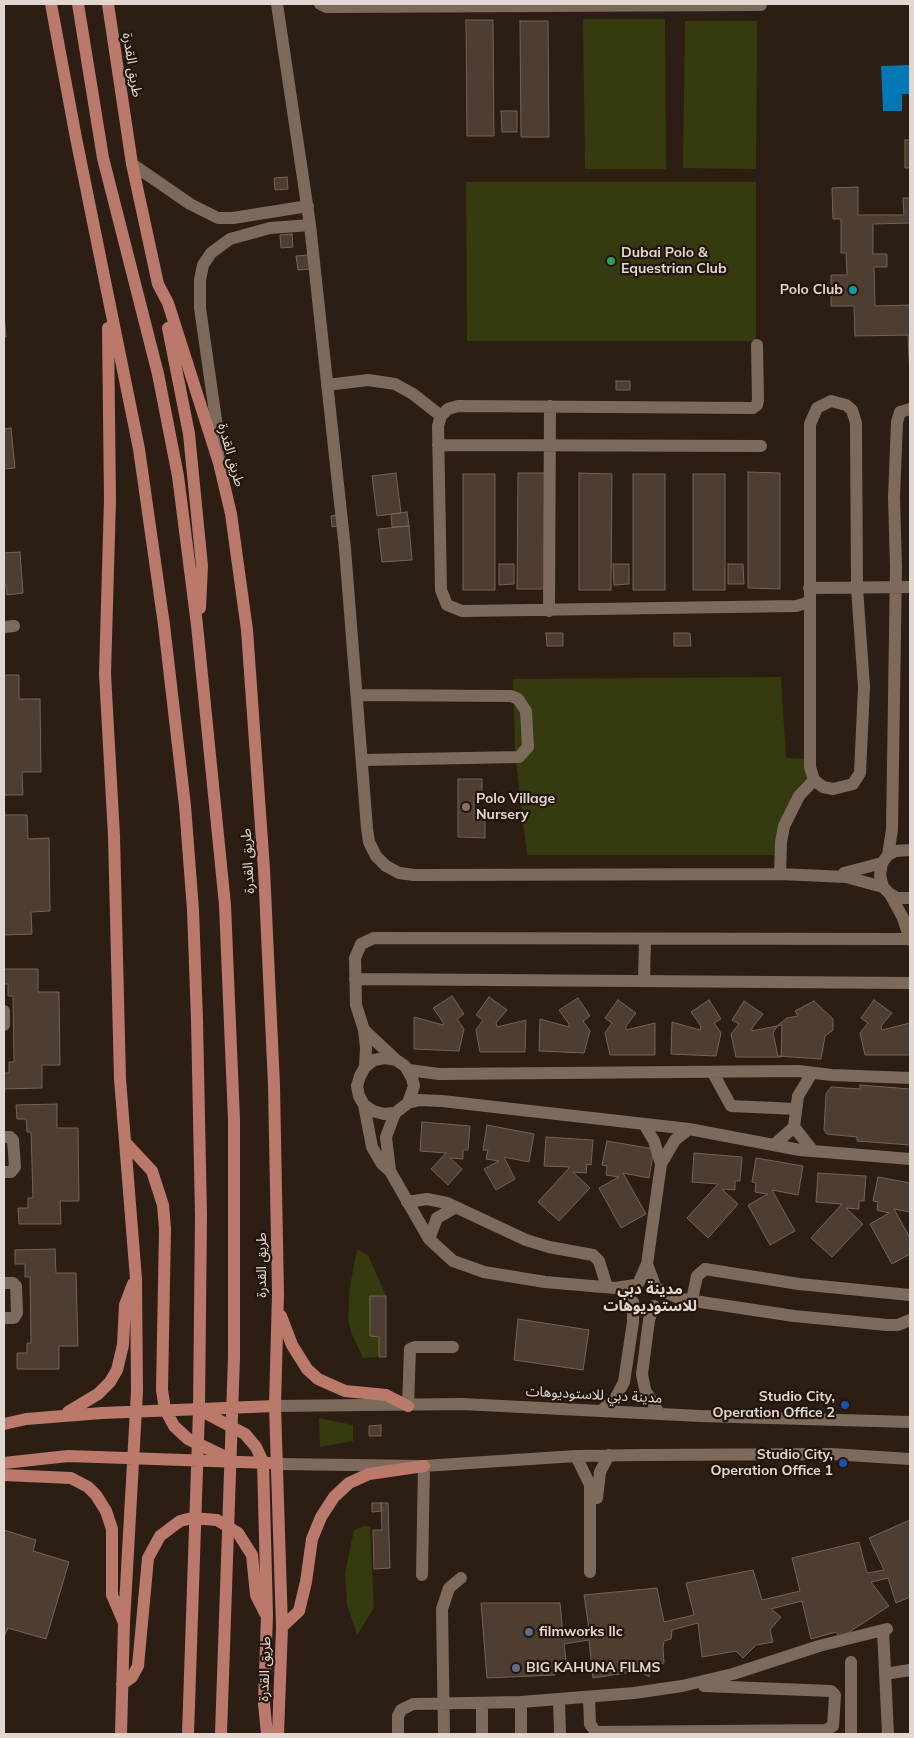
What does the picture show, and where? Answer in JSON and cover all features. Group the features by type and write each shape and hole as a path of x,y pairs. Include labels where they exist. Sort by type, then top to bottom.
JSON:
{"main road":[{"path":"51,4 108,300 139,449 164,625 185,806 193,910 200,1117 201,1312 188,1734"},
{"name":"طريق القدرة","path":"78,4 103,158 149,337 168,425 186,530 224,905 234,1120 234,1357 221,1734"},
{"name":"طريق القدرة","path":"108,4 132,164 158,284 168,303 219,464 231,514 239,565 253,695 270,977 278,1294 275,1406 279,1464 282,1627 278,1734"},
{"path":"158,284 182,395 190,450 202,566 202,586 197,625"},
{"path":"108,300 110,500 106,674 114,836 120,1079 136,1279 136,1411 124,1623 121,1734"},
{"path":"126,1144 152,1171 163,1205 165,1229 162,1390 165,1410 174,1426 188,1439 234,1461"},
{"path":"60,1416 76,1409 98,1394 110,1382 117,1370 123,1345 125,1305 136,1279"},
{"path":"278,1294 282,1320 292,1345 307,1369 318,1379 335,1388 386,1395 408,1406"},
{"path":"4,1424 26,1419 60,1416 196,1408 275,1406"},
{"path":"196,1408 245,1434 256,1447 263,1462 266,1616 263,1684 267,1734"},
{"path":"4,1463 68,1456 279,1464"},
{"path":"282,1627 299,1611 306,1582 312,1539 320,1517 334,1497 349,1482 369,1474 424,1466"},
{"path":"4,1475 71,1478 80,1482 96,1495 106,1510 112,1529 112,1596 124,1623"},
{"path":"122,1684 132,1677 138,1666 148,1558 160,1536 180,1521 192,1518 217,1520 238,1533 252,1555 256,1595 266,1616"}],"street":[{"path":"276,4 308,206 344,539 369,842 381,861 400,873 414,875 834,875 859,879 887,890 897,898 910,898"},
{"path":"320,4 326,6 761,5"},
{"path":"132,164 190,204 218,218 233,218 308,206"},
{"path":"219,464 217,427 200,308 200,280 203,266 211,252 230,239 270,228 310,225"},
{"path":"757,345 758,400 757,406 753,408 458,406 448,409 441,416 438,426 441,590 447,605 462,611 796,606 810,602"},
{"path":"327,385 368,380 395,384 413,394 441,416"},
{"path":"831,401 846,405 852,410 856,423 857,588 864,687 860,773 853,784 843,788 823,787 814,780 810,767 810,424 817,408 831,401"},
{"path":"549,611 550,406"},
{"path":"910,409 900,412 897,422 894,497 896,587 892,830 880,875 903,918 910,939"},
{"path":"438,445 761,446"},
{"path":"809,588 910,587"},
{"path":"358,695 511,696 518,699 526,711 528,747 519,757 363,760"},
{"path":"780,874 781,842 784,826 799,796 814,780"},
{"path":"834,875 885,859 895,850 910,850"},
{"path":"910,928 910,939"},
{"path":"906,1324 794,1316 687,1300 649,1281 607,1287 545,1282 468,1268 453,1261 429,1239 390,1172 382,1164 372,1147 364,1105 359,1096 357,1086 365,1067 364,1030 356,1005 355,979 357,951 366,940 374,938 910,939"},
{"path":"644,980 646,940"},
{"path":"355,979 910,983"},
{"path":"4,1012 4,1025"},
{"path":"364,1030 408,1070 414,1086 408,1103"},
{"path":"365,1067 380,1059 396,1060"},
{"path":"408,1070 440,1074 783,1072 910,1078"},
{"path":"783,1072 791,1080 798,1096"},
{"path":"713,1073 730,1106 796,1109"},
{"path":"774,1145 794,1127 798,1096 812,1073"},
{"path":"390,1172 386,1137 395,1113 408,1103 436,1100 689,1129 813,1151 910,1159"},
{"path":"364,1105 373,1111 384,1114 395,1113"},
{"path":"644,1124 654,1141 661,1164"},
{"path":"794,1127 813,1151"},
{"path":"602,1410 620,1391 624,1382 632,1334 631,1292 647,1264 661,1164 675,1140 689,1129"},
{"path":"4,1137 10,1137 13,1140 15,1167 11,1172 4,1172"},
{"path":"407,1202 427,1199 456,1207 526,1240 549,1247 593,1255 599,1261 607,1287 632,1301 640,1308 687,1300"},
{"path":"429,1239 437,1218 456,1207"},
{"path":"647,1264 656,1286 656,1304 649,1320 646,1336 643,1383 648,1397 659,1413"},
{"path":"687,1300 697,1276 705,1269 798,1284 910,1295"},
{"path":"4,1283 13,1283 16,1286 18,1313 14,1318 4,1318"},
{"path":"632,1334 646,1336"},
{"path":"408,1406 408,1354 410,1349 415,1347 453,1347"},
{"path":"624,1382 643,1383"},
{"name":"مدينة دبي للاستوديوهات","path":"275,1406 462,1404 910,1422"},
{"path":"279,1464 424,1466 576,1456 831,1454 910,1459"},
{"path":"576,1456 590,1485 594,1571 598,1479 602,1466 609,1456"},
{"path":"422,1575 424,1466"},
{"path":"444,1734 443,1602 449,1588 461,1578"},
{"path":"398,1734 398,1716 406,1706 521,1702 589,1697 686,1685 733,1674 819,1646 885,1629 888,1734"},
{"path":"851,1734 854,1662 860,1734"},
{"path":"885,1674 910,1670"},
{"path":"589,1697 590,1724 595,1731 648,1733 826,1730 833,1726 834,1695 831,1690 686,1685"},
{"path":"559,1699 560,1734"},
{"path":"521,1702 521,1734"},
{"path":"482,1703 482,1734"}],"green space":[{"path":"583,19 665,19 666,169 585,169"},
{"path":"685,21 757,21 756,169 683,168"},
{"name":"Dubai Polo & Equestrian Club","path":"466,182 756,182 756,341 467,341"},
{"path":"781,677 786,758 810,759 807,780 775,855 527,855 515,753 513,679"},
{"path":"357,1249 368,1255 386,1296 370,1296 370,1336 379,1337 379,1357 363,1358 351,1332 348,1317 350,1286"},
{"path":"319,1418 353,1425 353,1441 320,1447"},
{"path":"364,1526 370,1527 374,1608 357,1635 347,1604 345,1573 354,1530"}],"water":[{"path":"910,65 910,94 902,94 902,111 883,111 881,66"}],"building":[{"path":"466,20 493,20 494,136 467,136"},
{"path":"520,21 548,21 549,137 521,137"},
{"path":"501,111 517,111 517,132 502,132"},
{"path":"905,140 910,140 910,168 905,168"},
{"path":"287,177 288,189 275,190 274,178"},
{"name":"Polo Club","path":"858,187 858,215 904,215 903,198 910,198 910,223 873,224 873,254 887,254 887,267 874,267 875,306 910,305 910,378 908,335 855,336 854,306 831,306 831,275 847,275 846,253 841,253 841,219 833,219 832,188"},
{"path":"292,234 293,247 281,248 280,235"},
{"path":"308,255 310,269 298,270 296,256"},
{"path":"4,313 6,337 4,337"},
{"path":"616,381 630,381 630,390 616,390"},
{"path":"11,428 15,468 4,469 4,429"},
{"path":"748,472 780,473 780,589 748,588"},
{"path":"396,473 401,513 377,516 372,476"},
{"path":"518,473 550,473 547,589 517,589"},
{"path":"579,473 612,474 611,590 579,590"},
{"path":"463,474 495,474 495,590 463,590"},
{"path":"633,474 665,474 665,590 633,590"},
{"path":"693,474 725,474 725,590 693,590"},
{"path":"407,512 409,526 392,527 391,514"},
{"path":"337,515 339,526 332,527 331,516"},
{"path":"409,526 412,560 382,562 378,529"},
{"path":"20,552 23,593 7,595 6,585 4,585 4,553"},
{"path":"499,564 514,564 514,584 499,585"},
{"path":"613,564 629,564 629,584 614,585"},
{"path":"728,564 743,564 744,584 728,584"},
{"path":"546,633 563,633 563,646 547,646"},
{"path":"674,633 690,633 691,646 674,646"},
{"path":"4,675 19,675 19,699 40,699 41,772 22,772 23,795 4,795"},
{"name":"Polo Village Nursery","path":"458,779 482,779 482,795 474,795 474,819 485,819 485,838 458,837"},
{"path":"4,815 27,815 28,839 49,838 50,911 31,912 32,934 4,935"},
{"path":"4,969 38,969 38,992 59,992 60,1065 42,1065 42,1088 4,1089 4,1073 9,1073 9,1062 14,1062 13,996 8,996 8,984 4,984"},
{"path":"452,996 464,1014 457,1019 464,1029 459,1051 414,1049 414,1017 443,1025 443,1022 433,1008"},
{"path":"489,997 507,1010 496,1023 497,1027 526,1020 525,1052 480,1052 476,1030 483,1020 476,1015"},
{"path":"578,998 590,1016 583,1021 590,1031 584,1053 539,1051 540,1019 569,1027 569,1024 559,1010"},
{"path":"618,1000 636,1013 626,1026 626,1030 655,1023 655,1055 610,1055 605,1033 612,1023 605,1018"},
{"path":"709,1000 721,1019 714,1023 721,1033 716,1056 671,1054 672,1022 700,1030 701,1026 691,1012"},
{"path":"874,1000 892,1013 881,1026 882,1030 910,1023 910,1055 865,1055 860,1033 868,1023 861,1018"},
{"path":"744,1001 763,1014 752,1028 752,1031 782,1025 781,1057 736,1057 731,1034 739,1024 732,1020"},
{"path":"814,1001 833,1019 833,1030 825,1036 821,1059 778,1056 773,1033 778,1025 787,1018 798,1016 795,1011"},
{"path":"860,1085 910,1089 910,1145 857,1141 857,1137 827,1134 824,1130 826,1094 831,1087 860,1089"},
{"path":"57,1104 57,1128 78,1128 79,1201 60,1201 61,1224 19,1224 18,1208 28,1208 28,1198 33,1198 31,1132 27,1132 26,1119 17,1119 16,1105"},
{"path":"422,1122 470,1126 468,1150 463,1150 463,1159 450,1158 462,1169 448,1185 431,1169 446,1153 420,1151"},
{"path":"487,1125 534,1134 529,1162 504,1157 515,1179 496,1190 484,1169 499,1161 486,1159 488,1150 483,1150"},
{"path":"546,1137 593,1140 591,1165 587,1164 586,1173 573,1172 590,1188 559,1221 538,1202 570,1167 544,1166"},
{"path":"607,1141 654,1149 649,1178 623,1173 646,1214 621,1228 599,1188 619,1177 606,1175 607,1166 602,1165"},
{"path":"694,1153 742,1157 740,1181 735,1181 735,1190 722,1189 738,1204 708,1238 687,1218 718,1184 692,1182"},
{"path":"756,1158 803,1166 798,1195 772,1190 795,1231 770,1245 748,1205 768,1194 755,1192 756,1183 752,1182"},
{"path":"818,1173 866,1176 864,1201 859,1201 859,1209 846,1208 863,1224 832,1257 811,1238 842,1204 816,1202"},
{"path":"878,1177 910,1183 910,1212 894,1209 910,1238 910,1254 892,1264 870,1224 889,1213 877,1210 878,1202 873,1201"},
{"path":"55,1249 56,1273 76,1273 78,1346 59,1346 59,1369 17,1369 17,1353 27,1353 27,1343 31,1343 30,1277 25,1277 25,1264 15,1264 15,1250"},
{"path":"370,1296 386,1296 386,1357 379,1357 379,1337 370,1336"},
{"path":"518,1319 589,1330 583,1370 514,1360"},
{"path":"381,1425 381,1436 369,1436 369,1426"},
{"path":"372,1503 381,1503 382,1511 372,1512"},
{"path":"381,1503 388,1503 390,1568 374,1569 373,1530 382,1530"},
{"path":"910,1520 910,1597 896,1603 888,1578 871,1582 889,1606 840,1638 836,1632 811,1639 802,1601 771,1609 781,1617 770,1630 773,1642 756,1645 743,1658 736,1651 702,1657 698,1623 672,1630 671,1639 664,1641 664,1663 653,1666 649,1677 639,1671 593,1678 589,1640 564,1644 567,1668 554,1669 555,1675 487,1678 481,1603 560,1603 563,1634 589,1629 584,1595 657,1588 664,1622 694,1615 686,1583 753,1570 762,1600 800,1591 792,1558 859,1542 867,1573 884,1570 869,1538"},
{"path":"4,1530 36,1540 33,1551 69,1562 46,1639 8,1628 4,1637"}],"place":[{"name":"Dubai Polo & Equestrian Club","path":"611,261"},
{"name":"Polo Club","path":"853,290"},
{"name":"Polo Village Nursery","path":"466,807"},
{"name":"Studio City, Operation Office 2","path":"845,1405"},
{"name":"Studio City, Operation Office 1","path":"843,1463"},
{"name":"filmworks llc","path":"529,1632"},
{"name":"BIG KAHUNA FILMS","path":"516,1668"}],"district":[{"name":"مدينة دبي للاستوديوهات","path":"650,1298"}]}
